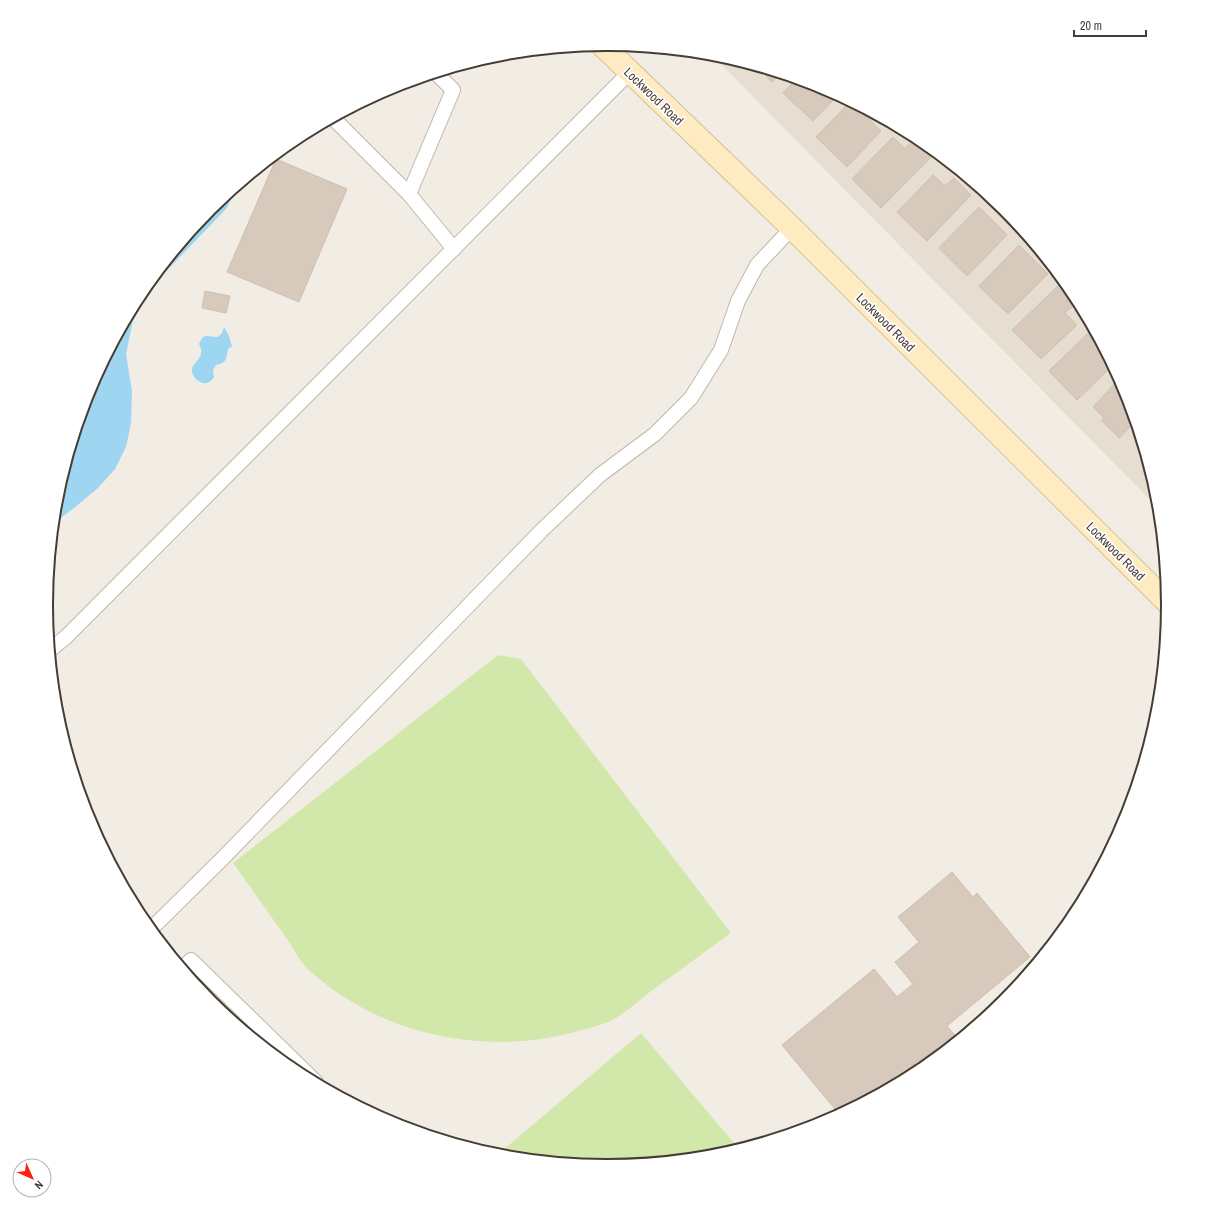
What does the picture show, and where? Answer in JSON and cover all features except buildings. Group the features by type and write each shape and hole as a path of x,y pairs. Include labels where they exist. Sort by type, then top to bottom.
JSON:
{"main road":[{"name":"Lockwood Road","path":"608,51 792,228 1161,596"}],"lane":[{"path":"55,646 66,637 630,72"},
{"path":"409,194 453,90 440,77"},
{"path":"337,122 409,194 454,248"},
{"path":"155,925 227,854 541,531 600,475 655,434 692,398 721,350 738,301 757,265 792,228"},
{"path":"186,965 191,960 301,1067"}],"shaded area":[{"path":"720,63 785,80 852,108 884,125 915,144 944,165 999,213 1047,268 1068,297 1104,360 1132,427 1151,500"}],"green space":[{"path":"498,655 521,659 731,933 614,1019 571,1033 537,1040 502,1042 467,1040 433,1034 399,1024 367,1010 337,993 310,971 304,964 233,863"},
{"path":"641,1033 734,1144 679,1154 643,1158 607,1159 571,1158 504,1149"}],"water":[{"path":"231,198 227,208 160,277 190,240"},
{"path":"134,317 126,354 132,391 131,423 126,447 115,469 98,488 60,518 72,462 82,427 110,360"},
{"path":"224,327 232,346 228,349 224,362 216,365 213,370 214,377 212,380 206,383 200,382 195,378 192,370 200,356 201,351 199,344 205,337 218,337 222,333"}]}
